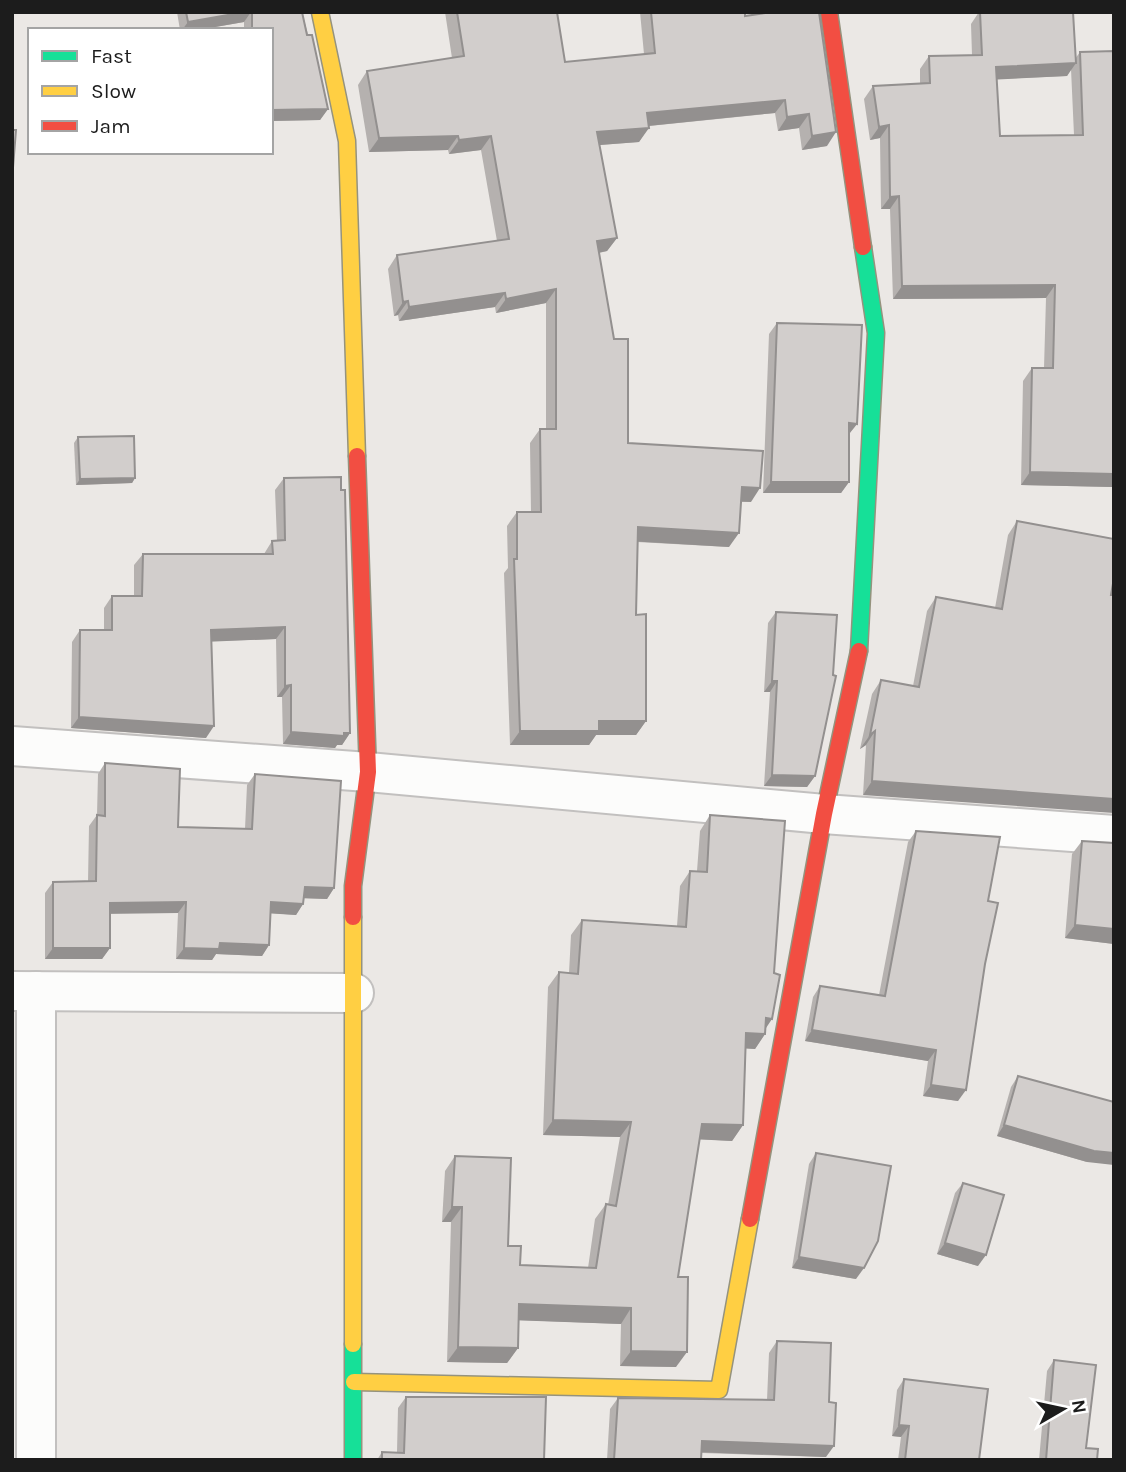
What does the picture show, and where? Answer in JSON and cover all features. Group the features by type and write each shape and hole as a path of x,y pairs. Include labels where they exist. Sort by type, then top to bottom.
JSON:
{"street":[{"path":"320,12 347,141 368,772 353,886 353,1460"},
{"path":"354,1382 719,1390 824,814 861,641 876,333 829,12"},
{"path":"12,746 368,772 824,814 1114,835"},
{"path":"36,1460 24,991 354,993"}],"building":[{"path":"186,12 245,12 188,22"},
{"path":"252,12 302,12 307,35 312,35 328,109 273,110 273,28 252,28"},
{"path":"457,12 557,12 565,62 655,53 651,12 745,12 745,16 772,12 819,12 836,132 812,136 809,114 787,117 785,100 647,113 649,128 597,132 617,238 597,241 614,339 628,339 628,443 763,451 760,488 742,487 739,533 638,527 636,615 646,614 646,721 599,721 599,731 520,731 514,559 517,559 517,512 541,512 540,429 556,429 556,289 506,299 505,293 409,307 408,301 403,302 397,255 509,239 491,136 459,140 458,136 379,138 367,71 464,56"},
{"path":"980,12 1073,12 1076,63 996,67 1000,136 1083,135 1080,52 1114,51 1114,474 1030,472 1032,368 1053,368 1055,285 902,286 899,196 890,197 889,125 879,127 873,86 930,83 929,56 982,55"},
{"path":"12,130 16,130 12,180"},
{"path":"777,323 862,325 857,424 849,423 849,482 771,482"},
{"path":"134,436 135,478 80,479 78,437"},
{"path":"341,477 341,490 345,490 350,733 344,733 344,736 291,732 291,685 285,686 285,627 211,630 214,726 79,717 80,630 112,630 112,596 142,596 143,554 273,554 272,541 285,540 284,478"},
{"path":"1017,521 1114,539 1111,595 1114,595 1114,799 872,781 875,731 870,735 881,680 919,687 936,597 1002,609"},
{"path":"776,612 837,615 833,675 836,676 815,776 772,775 777,681 772,681"},
{"path":"105,763 180,769 178,827 252,829 255,774 341,781 334,888 305,887 303,904 271,902 269,945 220,943 219,949 184,948 186,902 110,903 110,948 53,948 53,882 96,881 97,815 105,816"},
{"path":"710,815 785,821 774,973 780,975 772,1019 766,1018 765,1034 746,1033 743,1125 702,1124 678,1277 688,1277 687,1352 631,1351 631,1308 519,1304 518,1348 458,1347 462,1207 452,1207 455,1156 511,1158 508,1246 521,1246 520,1265 596,1268 606,1204 616,1206 631,1122 553,1120 559,972 578,974 582,920 686,927 690,871 707,872"},
{"path":"916,831 1000,837 988,901 998,903 985,964 966,1090 931,1085 936,1050 812,1030 820,986 885,996"},
{"path":"1082,841 1114,843 1114,929 1075,925"},
{"path":"1018,1076 1114,1102 1114,1153 1094,1151 1004,1125"},
{"path":"816,1153 891,1166 878,1241 864,1268 799,1257"},
{"path":"963,1183 1004,1195 986,1255 945,1243"},
{"path":"777,1341 831,1343 829,1402 836,1403 834,1446 702,1441 701,1460 614,1460 618,1398 774,1400"},
{"path":"1054,1360 1096,1365 1086,1448 1098,1449 1097,1460 1046,1460"},
{"path":"904,1379 988,1389 979,1460 905,1460 909,1426 899,1425"},
{"path":"406,1397 546,1397 544,1460 382,1460 382,1452 404,1453"}],"traffic: fast":[{"path":"859,651 876,333 863,247"},
{"path":"353,1344 353,1460"}],"traffic: slow":[{"path":"320,12 347,141 357,456"},
{"path":"353,917 353,1344"},
{"path":"354,1382 719,1390 750,1219"}],"traffic: jam":[{"path":"829,12 863,247"},
{"path":"353,917 353,886 368,772 357,456"},
{"path":"750,1219 824,814 859,651"}]}
